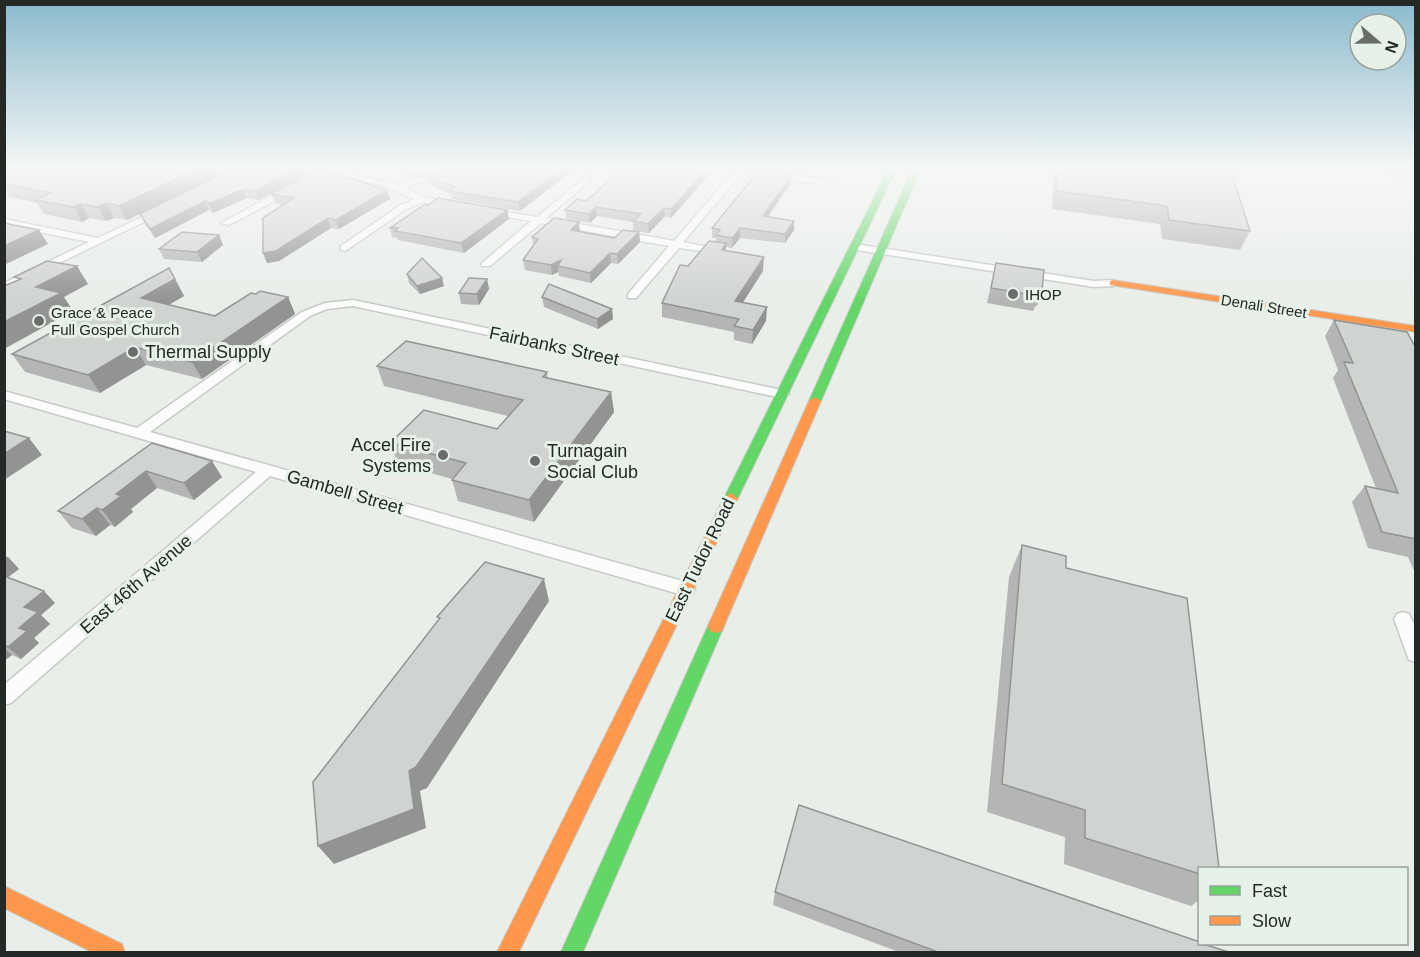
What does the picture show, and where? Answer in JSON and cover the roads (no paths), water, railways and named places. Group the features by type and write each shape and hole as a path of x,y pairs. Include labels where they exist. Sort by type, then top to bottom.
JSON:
{"main road":[{"name":"East Tudor Road","path":"508,952 871,213"},
{"name":"East Tudor Road","path":"572,952 897,213"},
{"name":"Denali Street","path":"1113,283 1416,330"},
{"path":"4,896 114,952"}],"street":[{"path":"4,287 158,213"},
{"path":"226,224 247,213"},
{"path":"345,248 395,213"},
{"path":"499,213 733,254"},
{"path":"486,264 547,213"},
{"path":"632,296 704,213"},
{"path":"4,222 100,241"},
{"name":"Denali Street","path":"856,243 1094,284 1113,283"},
{"name":"Fairbanks Street","path":"139,433 306,314 325,306 353,303 782,394"},
{"name":"Gambell Street","path":"4,395 686,589"},
{"name":"East 46th Avenue","path":"4,697 267,470"},
{"path":"1403,619 1416,654"}],"place":[{"name":"IHOP","path":"1013,294"},
{"name":"Grace & Peace Full Gospel Church","path":"39,321"},
{"name":"Thermal Supply","path":"133,352"},
{"name":"Accel Fire Systems","path":"443,455"},
{"name":"Turnagain Social Club","path":"535,461"}]}
